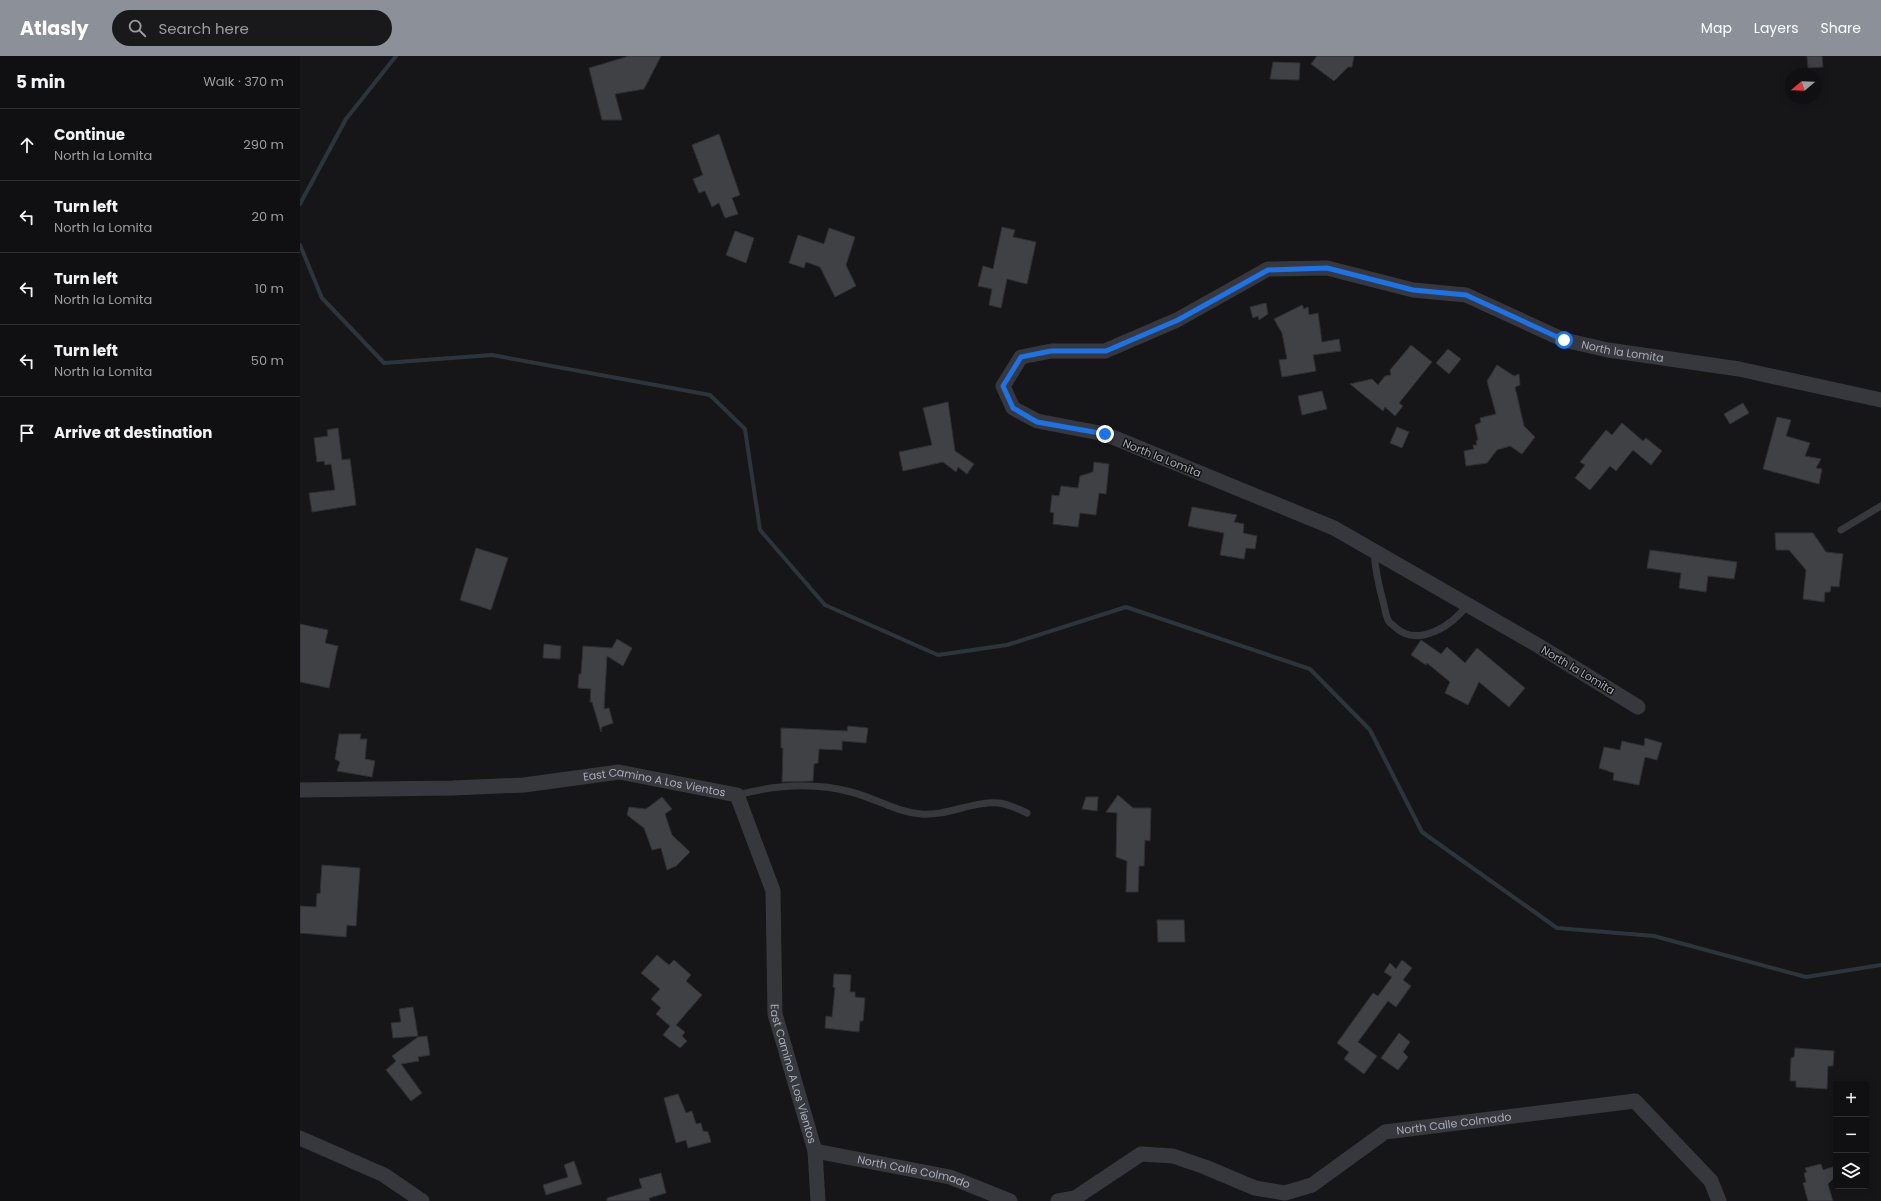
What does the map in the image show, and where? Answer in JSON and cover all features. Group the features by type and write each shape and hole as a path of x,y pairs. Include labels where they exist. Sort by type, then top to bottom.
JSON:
{"street":[{"name":"North la Lomita","path":"1638,707 1334,528 1105,434 1037,422 1013,408 1003,386 1021,357 1051,351 1106,351 1178,320 1268,270 1327,268 1413,290 1466,295 1564,340 1608,350 1739,369 1881,400"},
{"name":"East Camino A Los Vientos","path":"300,790 453,788 524,785 619,772 737,795 773,891 775,1014 816,1151 818,1201"},
{"name":"North Calle Colmado","path":"1058,1201 1075,1198 1141,1154 1173,1156 1205,1167 1255,1188 1285,1193 1312,1185 1385,1132 1635,1101 1711,1181 1719,1201"},
{"path":"300,1138 384,1175 422,1201"},
{"name":"North Calle Colmado","path":"816,1151 950,1178 1010,1201"}],"lane":[{"path":"1841,530 1881,506"},
{"path":"1374,551 1375,573 1388,621 1400,632 1413,635 1430,634 1446,626 1461,615 1467,605"},
{"path":"737,795 763,788 804,786 852,792 898,809 920,814 941,814 986,803 1000,803 1027,813"}],"building":[{"path":"629,56 661,56 644,89 615,94 622,120 602,120 589,68"},
{"path":"1317,56 1354,56 1352,67 1348,67 1334,81 1311,64"},
{"path":"1807,56 1822,56 1823,67 1808,68"},
{"path":"1273,62 1300,63 1299,80 1270,79"},
{"path":"719,134 740,195 732,198 738,214 725,218 719,203 712,207 705,191 699,193 693,179 703,175 692,145"},
{"path":"1002,227 1015,230 1013,237 1036,242 1027,284 1007,279 1001,308 989,305 992,289 978,286 983,266 993,269"},
{"path":"829,228 855,237 846,265 856,286 835,297 820,267 806,262 804,268 789,263 798,235 824,244"},
{"path":"735,231 754,238 746,263 726,255"},
{"path":"1266,303 1268,314 1259,320 1258,316 1253,318 1250,307"},
{"path":"1302,305 1304,309 1308,307 1309,315 1318,313 1322,342 1339,339 1341,351 1313,355 1316,371 1282,377 1279,360 1287,359 1282,333 1274,319"},
{"path":"1411,345 1432,362 1399,403 1403,406 1395,416 1385,407 1383,411 1350,384 1372,379 1378,385 1385,376 1391,375 1390,370"},
{"path":"1448,349 1461,359 1449,374 1436,363"},
{"path":"1497,365 1514,376 1519,374 1520,385 1515,387 1524,426 1535,437 1522,454 1510,446 1497,450 1487,463 1466,466 1464,451 1474,449 1473,445 1477,445 1476,441 1478,440 1475,425 1481,422 1480,418 1496,414 1487,381"},
{"path":"1322,391 1327,409 1302,415 1298,396"},
{"path":"948,402 955,451 974,464 967,474 958,467 956,472 943,462 903,471 899,452 932,445 923,408"},
{"path":"1743,403 1749,413 1730,424 1724,414"},
{"path":"1777,417 1791,420 1786,436 1810,443 1805,456 1821,459 1816,468 1822,469 1819,484 1763,469"},
{"path":"1622,423 1643,441 1646,438 1662,451 1651,465 1633,450 1616,471 1610,466 1590,490 1575,478 1585,465 1580,462 1606,430 1612,435"},
{"path":"1397,427 1409,432 1402,448 1390,443"},
{"path":"338,428 342,460 350,459 356,505 312,512 309,493 335,490 331,464 325,465 324,461 317,462 314,438 328,436 327,430"},
{"path":"1094,462 1109,464 1106,494 1099,493 1096,515 1080,513 1078,527 1053,524 1054,513 1050,512 1052,495 1059,496 1061,486 1078,488 1080,476 1093,472"},
{"path":"1192,507 1237,515 1234,522 1244,524 1243,533 1257,536 1255,549 1246,548 1244,559 1220,555 1224,533 1188,526"},
{"path":"1775,533 1813,533 1826,552 1843,554 1839,587 1831,586 1830,592 1825,592 1824,602 1803,599 1806,570 1789,550 1776,550"},
{"path":"476,548 508,558 491,610 460,600"},
{"path":"1650,550 1737,562 1734,579 1708,576 1706,592 1679,588 1681,573 1647,568"},
{"path":"300,624 328,630 325,643 338,646 329,688 300,682"},
{"path":"617,639 632,648 623,666 607,656 604,709 609,708 613,723 602,727 601,732 592,702 590,702 591,689 578,688 579,674 581,674 583,646 612,648"},
{"path":"1421,640 1441,654 1447,647 1465,663 1477,648 1525,688 1509,707 1479,682 1468,705 1445,693 1450,682 1427,663 1426,665 1411,655"},
{"path":"544,644 561,646 560,659 543,658"},
{"path":"848,726 868,728 866,743 842,741 842,750 819,749 818,763 814,764 813,781 782,782 783,748 781,748 781,728 847,731"},
{"path":"339,734 361,734 360,739 367,739 365,759 375,761 372,777 337,771 340,762 335,759"},
{"path":"1645,738 1662,743 1657,760 1645,757 1639,785 1613,780 1614,773 1599,768 1604,747 1620,750 1622,741 1644,746"},
{"path":"1118,795 1133,808 1151,808 1150,841 1145,840 1144,866 1139,866 1138,892 1126,892 1127,861 1116,857 1117,813 1106,812"},
{"path":"662,797 672,809 665,814 672,835 690,852 676,866 667,870 661,848 652,850 644,828 627,815 629,807 646,809"},
{"path":"1086,797 1098,797 1097,811 1082,809"},
{"path":"322,865 360,868 356,926 347,925 346,937 300,933 300,906 316,907 317,893 320,894"},
{"path":"1157,920 1184,920 1185,942 1158,942"},
{"path":"657,955 669,965 674,960 691,975 686,981 702,995 676,1025 685,1032 682,1036 687,1041 680,1048 663,1035 670,1026 656,1014 661,1008 651,999 660,989 641,973"},
{"path":"1402,960 1412,968 1403,980 1411,986 1396,1007 1388,1001 1358,1042 1377,1056 1364,1074 1344,1059 1349,1052 1337,1043 1373,993 1378,996 1392,977 1384,972 1390,963 1396,969"},
{"path":"834,974 851,975 850,992 855,992 855,997 865,998 863,1021 860,1021 859,1032 825,1028 826,1016 832,1017 835,988 833,987"},
{"path":"413,1007 418,1036 393,1038 391,1023 401,1022 399,1009"},
{"path":"1399,1033 1410,1042 1403,1052 1408,1057 1398,1070 1381,1058"},
{"path":"427,1036 430,1055 418,1057 419,1061 401,1064 422,1093 411,1101 386,1070 396,1061 392,1056 418,1037"},
{"path":"1795,1048 1834,1051 1833,1066 1828,1066 1827,1089 1796,1087 1796,1081 1790,1081 1791,1058 1794,1057"},
{"path":"678,1094 686,1113 692,1111 696,1124 701,1123 703,1131 708,1132 711,1142 688,1148 686,1140 676,1143 664,1098"},
{"path":"574,1161 582,1184 546,1195 543,1185 568,1177 564,1165"},
{"path":"1821,1164 1823,1170 1833,1167 1833,1179 1828,1184 1833,1201 1808,1201 1803,1183 1806,1182 1804,1173 1807,1172 1805,1168"},
{"path":"661,1173 666,1193 649,1198 650,1201 607,1201 607,1198 642,1188 639,1179"}],"waterway":[{"path":"300,204 346,119 396,56"},
{"path":"300,245 322,298 384,363 492,355 710,395 745,429 760,530 825,605 938,655 1007,645 1126,607 1310,669 1370,730 1422,832 1557,928 1654,936 1806,977 1881,965"}],"route":[{"path":"1105,434 1037,422 1013,408 1003,386 1021,357 1051,351 1106,351 1178,320 1268,270 1327,268 1413,290 1466,295 1564,340"}]}
